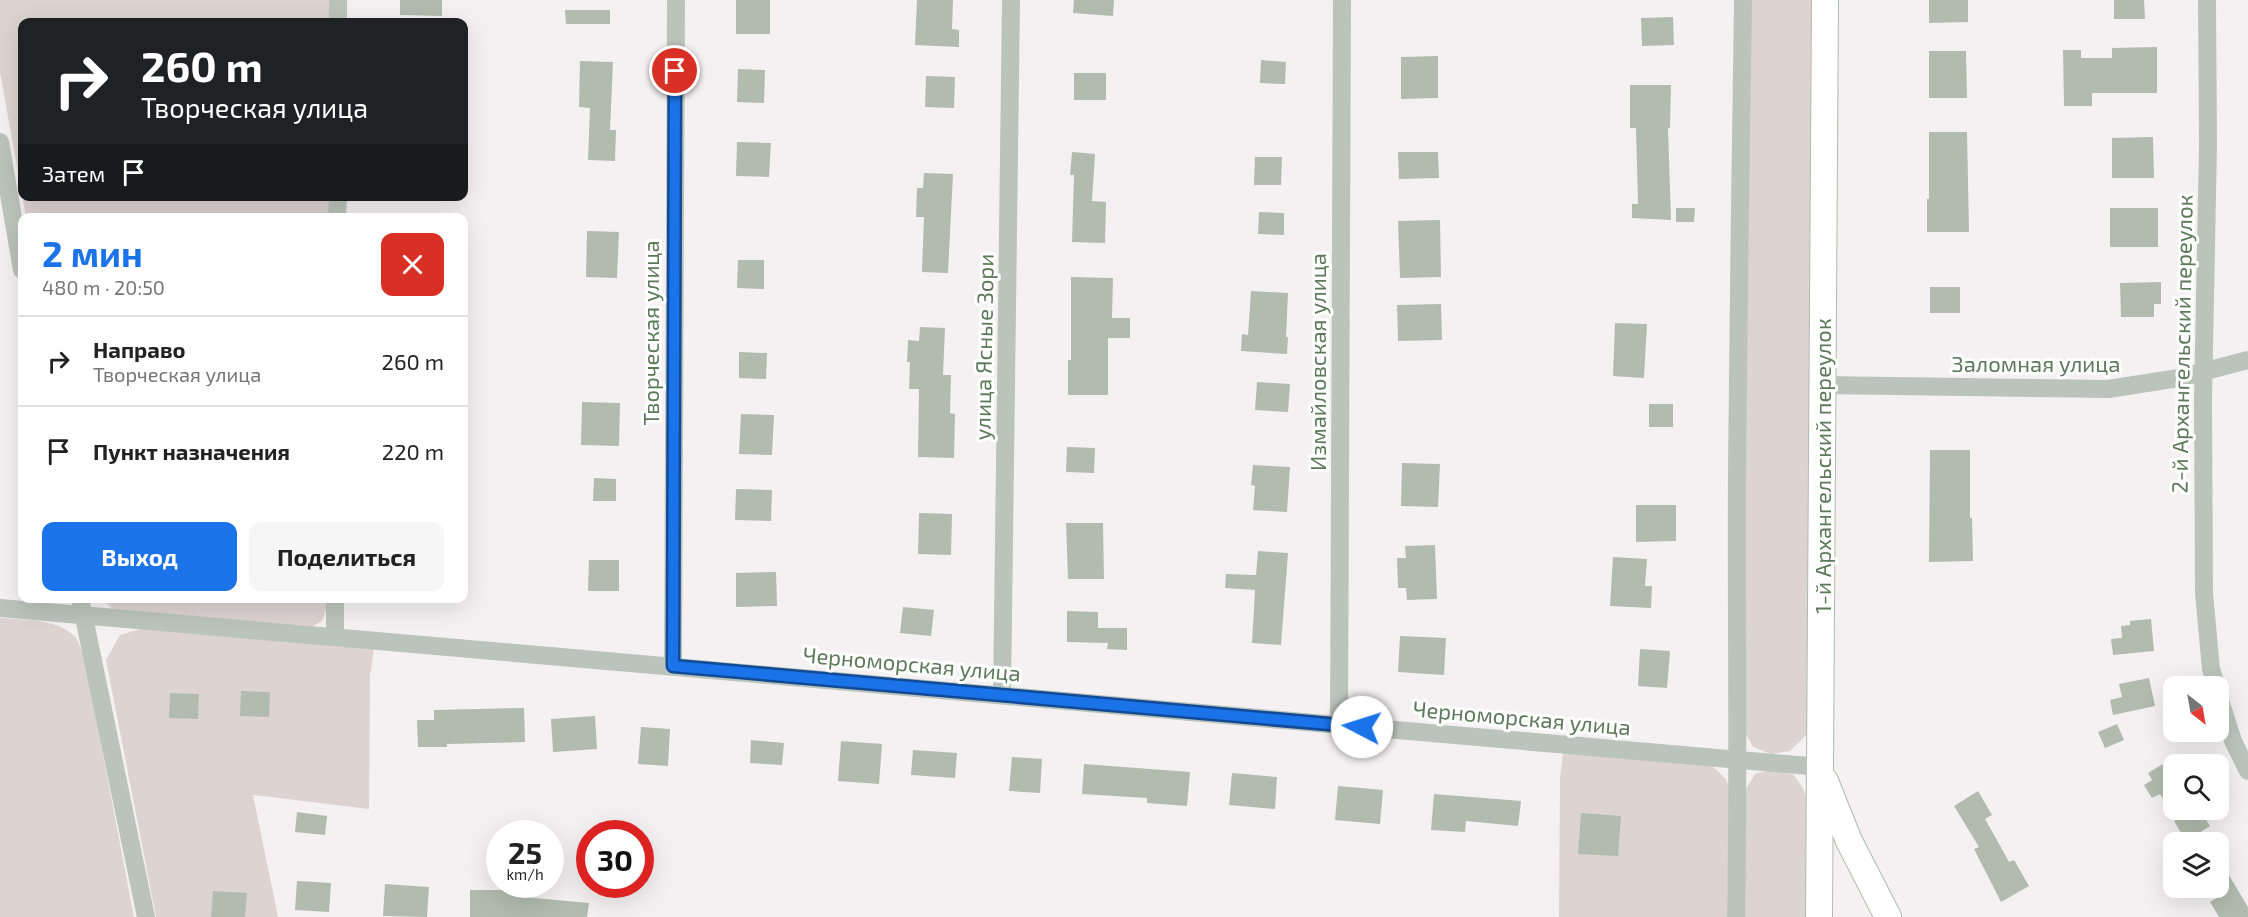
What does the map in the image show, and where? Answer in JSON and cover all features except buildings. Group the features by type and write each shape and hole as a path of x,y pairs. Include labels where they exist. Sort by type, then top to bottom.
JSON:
{"street":[{"path":"338,0 338,18"},
{"name":"Творческая улица","path":"673,666 676,0"},
{"name":"улица Ясные Зори","path":"1002,695 1011,0"},
{"name":"Измайловская улица","path":"1339,725 1342,0"},
{"path":"1736,917 1737,489 1743,0"},
{"name":"1-й Архангельский переулок","path":"1825,0 1820,767 1849,841 1888,917"},
{"name":"2-й Архангельский переулок","path":"2207,0 2208,145 2203,372 2204,593 2213,676"},
{"path":"0,142 18,247"},
{"name":"Заломная улица","path":"1822,385 2108,389 2154,383 2248,360"},
{"path":"335,603 335,637"},
{"path":"82,607 146,917"},
{"name":"Черноморская улица","path":"0,608 82,607 335,637 1820,767"},
{"path":"2229,728 2248,771"},
{"path":"1820,767 1820,917"}],"shaded area":[{"path":"0,0 332,0 332,18 18,18 18,173 0,72"},
{"path":"1749,0 1813,0 1808,733 1790,751 1771,754 1753,747 1741,725"},
{"path":"23,201 331,201 330,213 25,213"},
{"path":"106,603 328,603 322,621 307,630 132,613 113,609"},
{"path":"0,618 51,623 69,631 76,638 84,655 134,917 0,917"},
{"path":"144,628 374,649 370,676 369,809 253,795 278,917 156,917 106,660 120,635"},
{"path":"1563,753 1712,766 1726,779 1730,792 1727,917 1559,917 1560,778"},
{"path":"1770,770 1793,774 1803,788 1813,814 1812,917 1743,917 1746,789 1755,774"}],"route":[{"path":"675,71 673,666 1362,727"}]}
